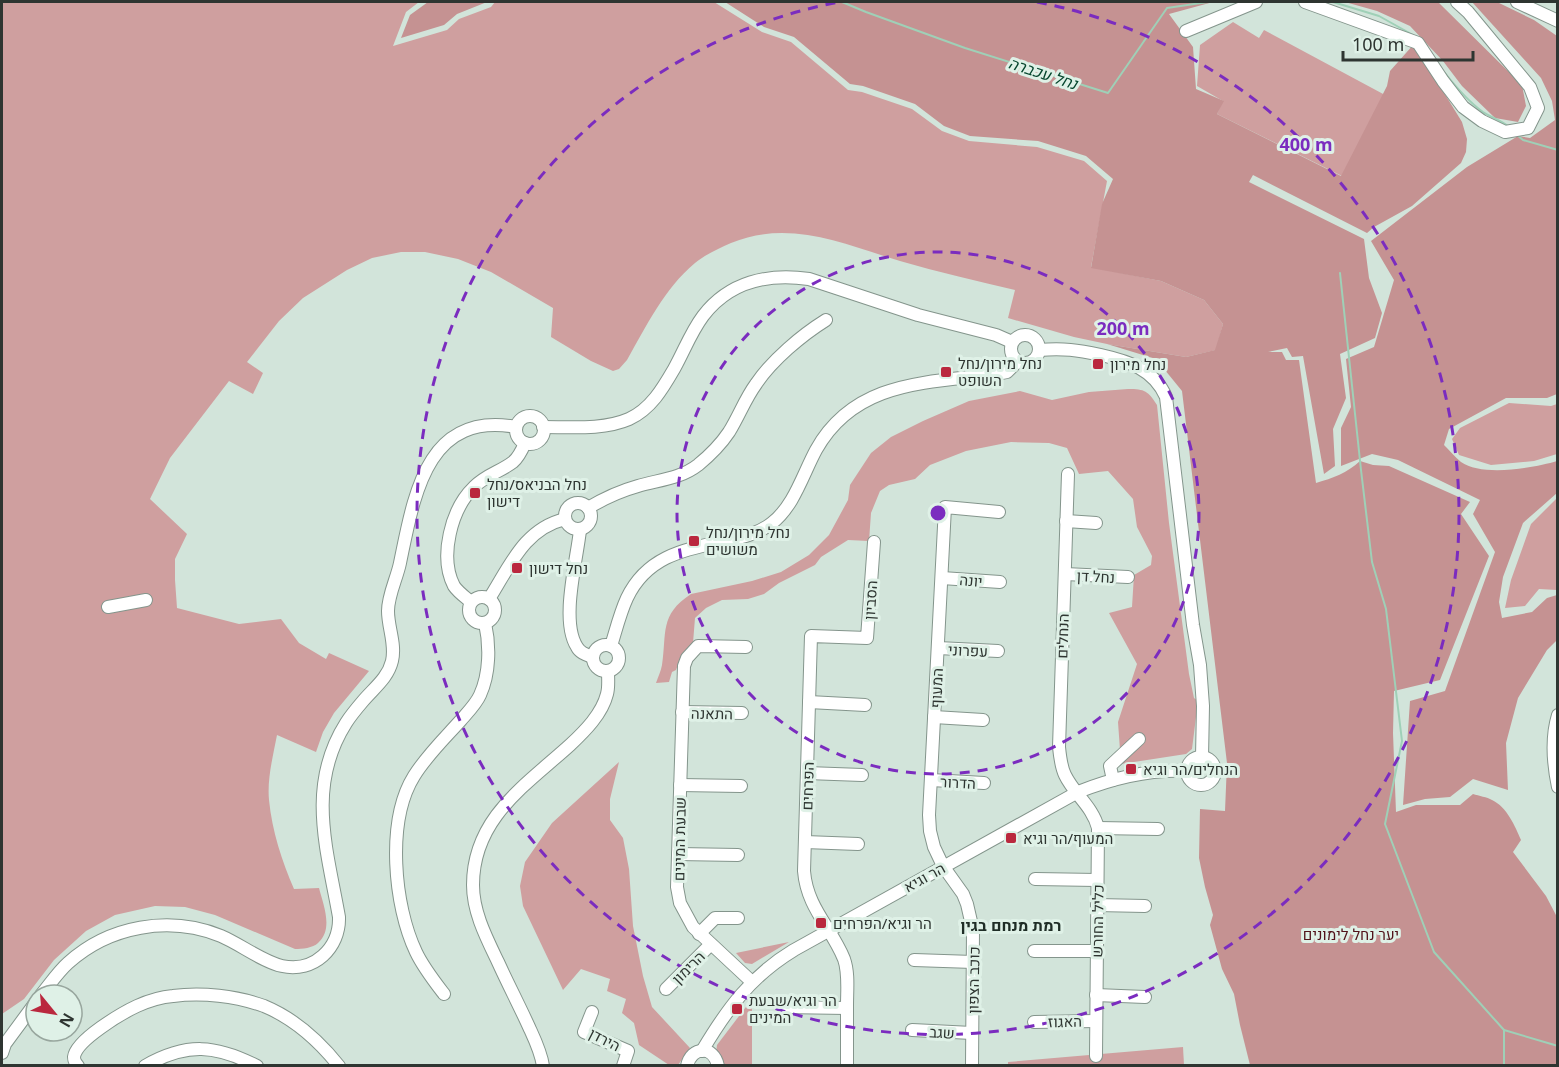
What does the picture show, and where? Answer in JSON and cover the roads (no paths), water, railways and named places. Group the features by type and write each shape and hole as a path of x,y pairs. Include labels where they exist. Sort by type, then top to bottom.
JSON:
{"street":[{"path":"1186,31 1256,2"},
{"path":"1305,2 1418,43 1463,107 1482,122 1511,131 1528,128 1538,108 1530,87 1468,12 1457,2"},
{"path":"1517,2 1557,21"},
{"path":"543,427 601,426 635,416 655,399 664,386 703,316 727,294 758,279 792,276 809,279 918,315 996,335 1012,342"},
{"path":"588,508 634,487 678,476 697,466 729,433 748,396 767,369 801,336 826,320"},
{"path":"1028,335 1035,338 1039,350 1035,360 1026,364 1017,362 1010,349 1012,342 1018,336 1028,335"},
{"path":"1039,350 1070,349 1130,363 1146,371 1163,389 1166,397 1190,602 1200,665 1203,706 1202,757"},
{"path":"611,646 627,598 633,587 649,569 679,551 745,537 774,521 789,503 826,433 849,411 878,394 892,389 1007,372 1017,362"},
{"path":"529,416 539,420 543,427 542,436 533,444 525,443 518,438 516,432 520,421 529,416"},
{"path":"51,983 66,964 100,940 124,931 151,926 182,926 209,932 283,966 305,965 323,956 330,949 339,929 322,818 322,797 327,764 339,735 354,711 383,680 391,666 393,649 388,610 389,600 423,476 439,450 461,433 477,426 501,424 516,427"},
{"path":"471,602 455,588 450,574 447,558 448,540 454,521 462,502 472,488 486,476 513,462 525,443"},
{"name":"הנחלים","path":"1068,474 1059,747 1065,775 1077,793"},
{"path":"582,504 588,508 591,514 589,523 580,530 570,527 565,519 565,512 570,505 582,504"},
{"name":"המעוף","path":"943,866 934,847 929,815 945,507 999,512"},
{"path":"489,598 518,552 536,531 565,519"},
{"path":"1066,521 1096,523"},
{"path":"580,530 569,612 576,646 584,654 592,657"},
{"name":"הסביון","path":"811,636 867,638 874,542"},
{"name":"נחל דן","path":"1065,574 1128,577"},
{"name":"יונה","path":"942,578 1000,582"},
{"path":"480,596 489,598 495,610 492,618 485,623 477,623 468,611 471,602 480,596"},
{"path":"108,607 146,600"},
{"path":"444,994 417,955 402,912 397,886 398,825 403,798 413,777 480,695 486,677 488,659 485,623"},
{"name":"הפרחים","path":"811,636 805,842 806,885 810,898 844,961 847,979 847,1065"},
{"path":"604,645 611,646 617,651 619,660 616,667 608,671 598,669 592,657 597,648 604,645"},
{"name":"שבעת המינים","path":"746,648 698,646 687,658 684,666 677,887 685,915 699,934 752,982"},
{"name":"עפרוני","path":"938,648 998,651"},
{"path":"543,1065 528,1024 480,922 474,902 473,886 476,855 482,839 498,812 581,735 597,714 607,694 608,671"},
{"path":"809,702 865,705"},
{"name":"התאנה","path":"682,712 742,713"},
{"path":"1557,714 1554,762 1557,787"},
{"path":"934,717 983,720"},
{"path":"1113,780 1110,766 1139,739"},
{"path":"1202,757 1209,759 1215,767 1214,777 1210,782 1202,785 1194,783 1188,776 1188,771 1190,762 1202,757"},
{"name":"הר וגיא","path":"687,1065 691,1055 702,1051 728,1008 752,982 777,961 828,931 1077,793 1113,780 1164,771 1188,771"},
{"path":"807,773 862,775"},
{"name":"הדרור","path":"931,780 984,783"},
{"path":"680,785 741,786"},
{"name":"כליל החורש","path":"1077,793 1091,811 1098,828 1095,1056"},
{"path":"1098,828 1158,829"},
{"path":"805,842 858,844"},
{"path":"678,854 738,855"},
{"name":"כוכב הצפון","path":"943,866 963,894 973,930 972,1065"},
{"path":"1035,879 1097,880"},
{"path":"1097,905 1145,906"},
{"name":"הרימון","path":"699,934 715,918 738,918"},
{"name":"הרימון","path":"666,989 710,945"},
{"path":"1034,951 1097,951"},
{"path":"914,960 973,962"},
{"path":"78,1065 74,1056 78,1049 115,1018 152,1000 203,994 243,1000 264,1006 284,1017 316,1041 339,1065"},
{"path":"1096,995 1145,997"},
{"path":"783,1007 847,1008"},
{"name":"הירדן","path":"592,1012 584,1032 628,1051 623,1065"},
{"path":"2,1053 5,1044 24,1018"},
{"name":"האגוז","path":"1034,1022 1096,1021"},
{"name":"שגב","path":"912,1030 972,1033"},
{"path":"145,1065 169,1054 200,1048 238,1056 257,1065"},
{"path":"702,1051 714,1056 718,1065"}],"waterway":[{"name":"נחל עכברה","path":"842,2 965,48 1108,93 1167,8 1208,2"},
{"name":"נחל עכברה","path":"1333,2 1379,16 1413,35"},
{"name":"נחל עכברה","path":"1445,73 1478,108 1509,127"},
{"name":"נחל עכברה","path":"1517,135 1523,140 1558,150"},
{"path":"1340,273 1372,562 1386,609 1402,741 1385,824 1434,952 1504,1030 1558,1046"},
{"path":"1504,1030 1504,1066"}],"place":[{"name":"נחל מירון","path":"1098,364"},
{"name":"נחל מירון/נחל השופט","path":"946,372"},
{"name":"נחל הבניאס/נחל דישון","path":"475,493"},
{"name":"נחל מירון/נחל משושים","path":"694,541"},
{"name":"נחל דישון","path":"517,568"},
{"name":"הנחלים/הר וגיא","path":"1131,769"},
{"name":"המעוף/הר וגיא","path":"1011,838"},
{"name":"הר וגיא/הפרחים","path":"821,923"},
{"name":"הר וגיא/שבעת המינים","path":"737,1009"}],"district":[{"name":"רמת מנחם בגין","path":"1011,925"}],"park label":[{"name":"יער נחל לימונים","path":"1351,934"}]}
